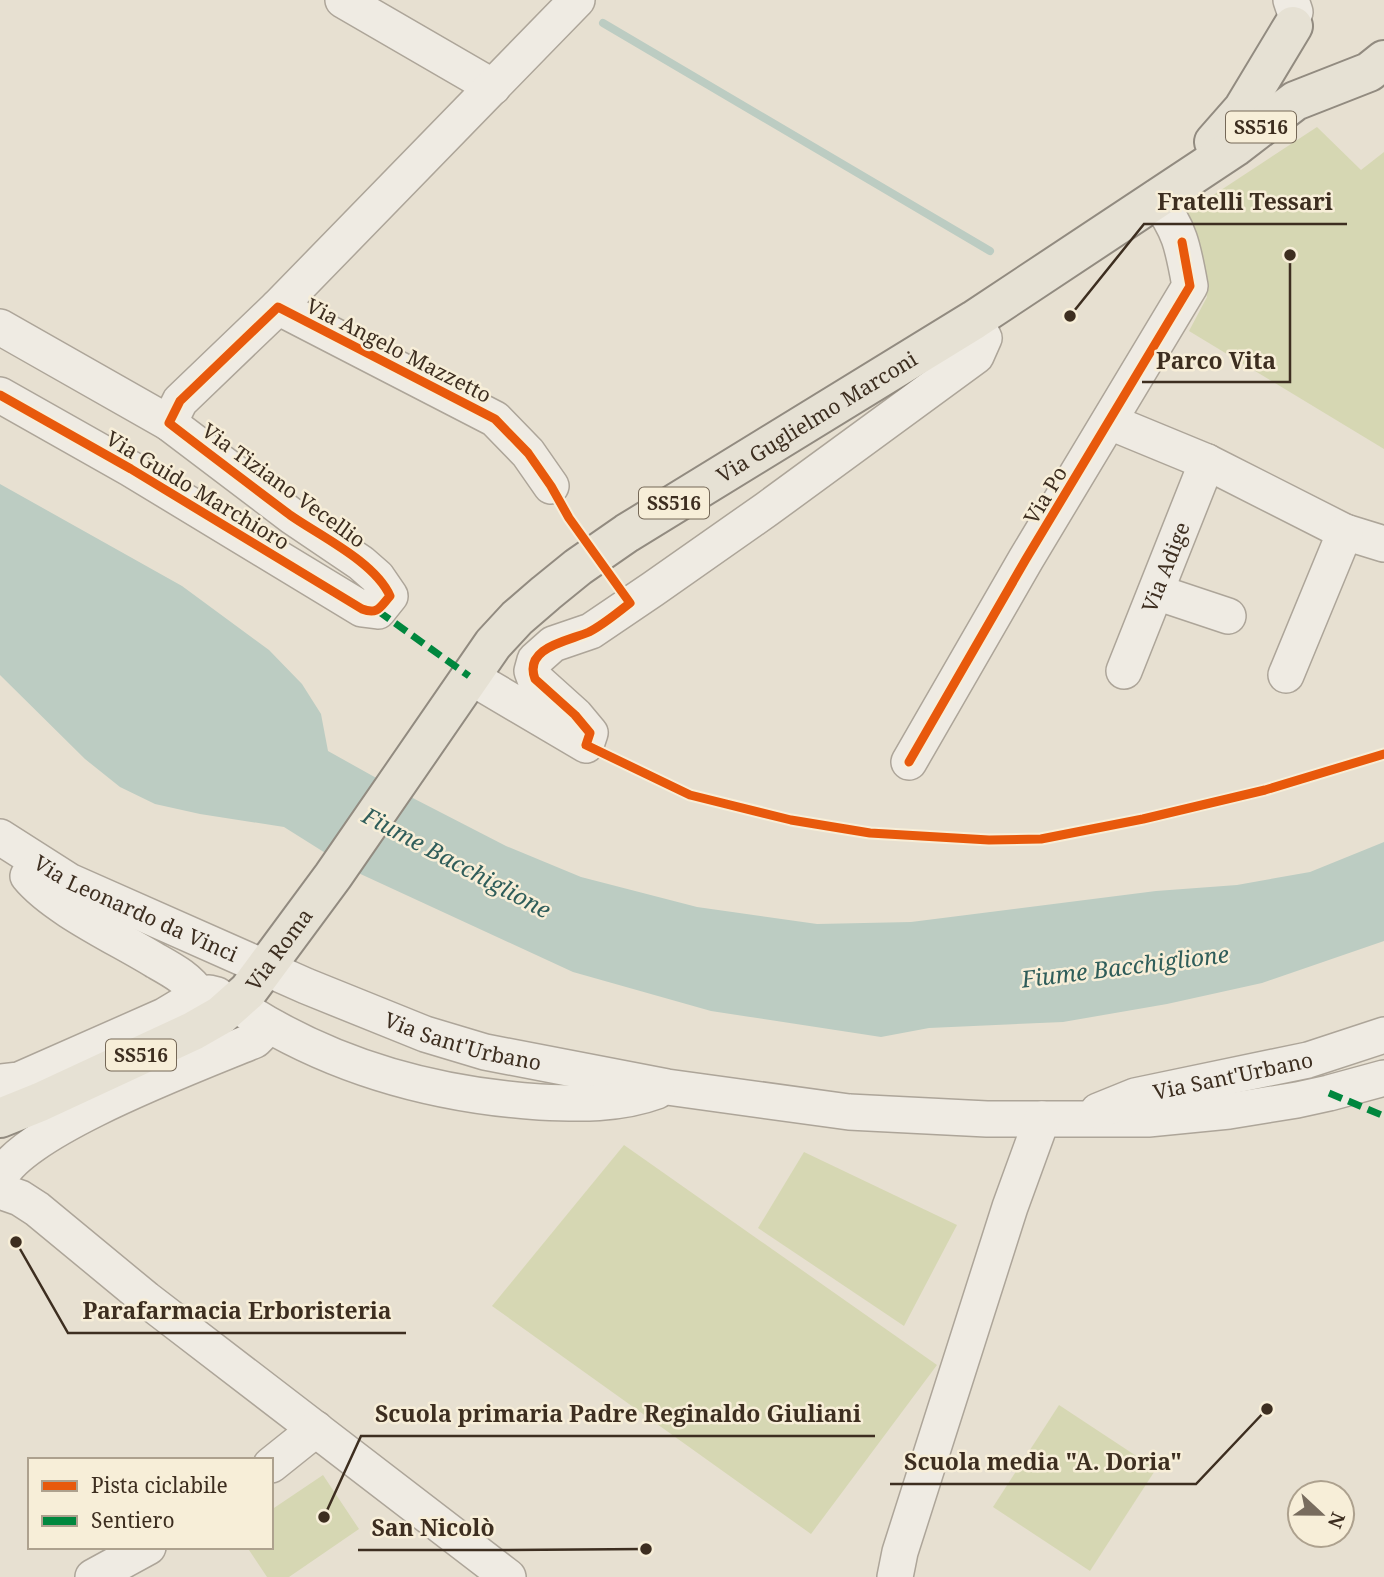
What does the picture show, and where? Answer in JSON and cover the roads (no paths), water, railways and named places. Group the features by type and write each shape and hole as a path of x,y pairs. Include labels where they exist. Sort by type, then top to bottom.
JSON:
{"main road":[{"name":"Via Guglielmo Marconi","path":"1295,9 1295,41 1301,55 1312,67 1341,79 1370,68"},
{"name":"Via Guglielmo Marconi","path":"1163,193 1243,109 1295,9"},
{"name":"Via Guglielmo Marconi","path":"470,676 493,644 517,618 578,567 668,507 974,320 1235,147 1295,101 1370,68"},
{"name":"Via Roma","path":"0,1118 193,1031 221,1015 248,991 470,676"}],"street":[{"path":"343,0 493,87"},
{"name":"Via Angelo Mazzetto","path":"169,423 180,401 278,307 577,0"},
{"name":"Via Po","path":"909,762 1190,286 1182,242 1163,193"},
{"name":"Via Angelo Mazzetto","path":"278,307 495,419 528,453 551,486"},
{"name":"Via Guglielmo Marconi","path":"470,676 586,745 590,733 575,715 535,679 532,671 535,660 553,644 591,631 767,509 976,356 984,338 974,320"},
{"name":"Via Tiziano Vecellio","path":"0,327 169,423 293,517 361,563 377,577 390,596 378,611"},
{"name":"Via Guido Marchioro","path":"0,395 131,470 362,609 378,611"},
{"path":"1110,422 1208,462 1345,532 1384,544"},
{"name":"Via Adige","path":"1124,671 1208,462"},
{"path":"1286,676 1345,532"},
{"path":"1156,592 1228,616"},
{"name":"Via Leonardo da Vinci","path":"4,841 69,881 272,960"},
{"name":"Via Leonardo da Vinci","path":"4,841 11,856 31,880 89,922 233,1007"},
{"name":"Via Sant'Urbano","path":"272,960 425,1034 485,1052 667,1087 849,1112 1026,1119 1148,1119 1229,1111 1329,1093 1384,1078"},
{"path":"0,1082 19,1080 164,1016 233,1007 255,1040 98,1108 34,1142 0,1178"},
{"name":"Via Sant'Urbano","path":"233,1007 324,1053 387,1076 455,1092 514,1100 597,1104 648,1094 667,1087"},
{"name":"Via Sant'Urbano","path":"1083,1119 1135,1096 1308,1060 1384,1035"},
{"path":"895,1577 903,1541 1010,1206 1026,1119"},
{"path":"0,1191 20,1198 37,1209 146,1299 508,1577"},
{"path":"273,1463 316,1429"},
{"path":"93,1577 144,1549"}],"water":[{"name":"Fiume Bacchiglione","path":"0,484 182,586 269,650 302,684 321,714 328,751 506,846 581,877 697,907 817,924 911,922 1156,891 1237,885 1310,872 1384,842 1384,941 1262,983 1167,1004 1063,1022 929,1028 881,1037 711,1011 573,972 354,871 284,827 155,804 120,787 85,759 0,675"}],"waterway":[{"path":"603,23 990,251"}],"place":[{"name":"Parco Vita","path":"1290,255"},
{"name":"Fratelli Tessari","path":"1070,316"},
{"name":"Parafarmacia Erboristeria","path":"16,1242"},
{"name":"Scuola media \"A. Doria\"","path":"1267,1409"},
{"name":"Scuola primaria Padre Reginaldo Giuliani","path":"324,1517"},
{"name":"San Nicolò","path":"646,1549"}]}
